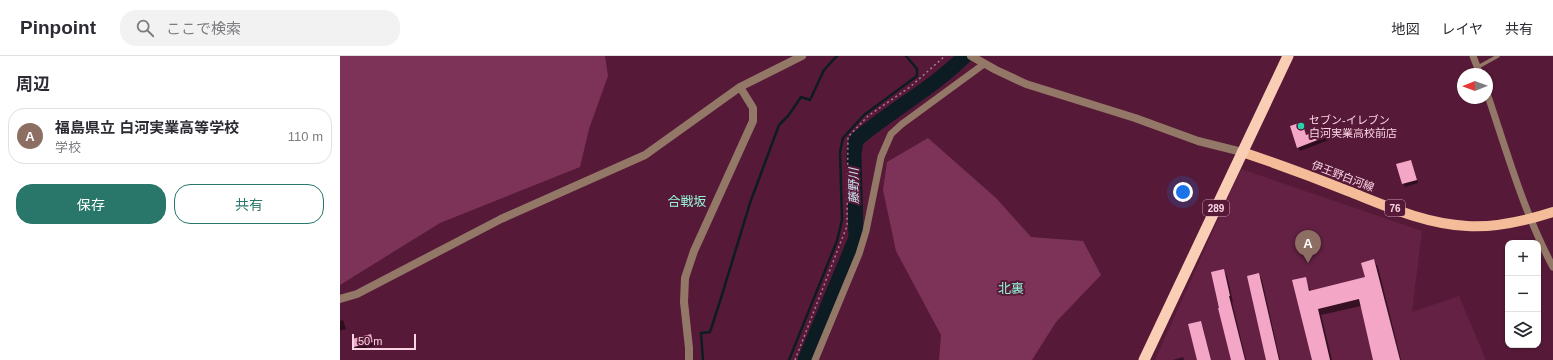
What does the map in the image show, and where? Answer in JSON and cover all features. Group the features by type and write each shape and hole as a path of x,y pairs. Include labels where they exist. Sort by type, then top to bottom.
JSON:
{"highway":[{"name":"289","path":"1144,360 1288,56"}],"main road":[{"name":"伊王野白河線","path":"1242,152 1298,171 1399,210 1441,223 1466,226 1488,226 1531,219 1553,212"}],"street":[{"path":"340,299 356,294 501,219 645,155 740,87 802,56"},
{"path":"1473,56 1478,68"},
{"path":"814,360 859,254 866,231 881,157 887,141 891,134 902,124 977,60 1026,84 1135,118 1198,140 1242,152"},
{"path":"689,360 684,302 685,278 694,251 753,121 753,108 740,87"},
{"path":"1491,104 1531,219 1541,244 1553,267"}],"lane":[{"path":"1483,68 1498,56"}],"path":[{"path":"795,360 847,226 848,137 868,116 910,87 945,56"}],"shaded area":[{"path":"340,56 605,56 608,76 589,129 580,167 440,223 340,285"},
{"path":"928,138 996,198 1031,237 1083,241 1101,275 1056,322 1032,360 939,360 941,335 896,251 883,190 887,162"},
{"path":"1241,169 1422,231 1412,312 1459,296 1486,360 1155,360"}],"building":[{"path":"1302,122 1306,135 1331,127 1333,134 1297,148 1290,126"},
{"path":"1411,160 1417,180 1402,184 1396,164"},
{"path":"1374,259 1400,360 1373,360 1359,299 1318,309 1330,360 1312,360 1292,280 1306,277 1309,291 1365,277 1361,263"},
{"path":"1224,269 1245,360 1231,360 1218,308 1211,272"},
{"path":"1259,273 1279,360 1266,360 1247,276"},
{"path":"1201,321 1211,360 1197,360 1188,324"},
{"path":"371,334 373,342 354,347 352,339"}],"waterway":[{"path":"703,360 701,333 710,332 750,203 779,125 788,116 801,97 810,100 824,70 837,56"},
{"path":"789,360 837,241 842,220 840,152 843,138 864,115 917,76 917,69 906,56"},
{"name":"藤野川","path":"805,360 856,238 854,155 856,140 939,79 965,56"}],"place":[{"name":"セブン-イレブン 白河実業高校前店","path":"1301,126"},
{"name":"福島県立 白河実業高等学校","path":"1308,263"}],"district":[{"name":"合戦坂","path":"687,201"},
{"name":"北裏","path":"1011,288"}]}
